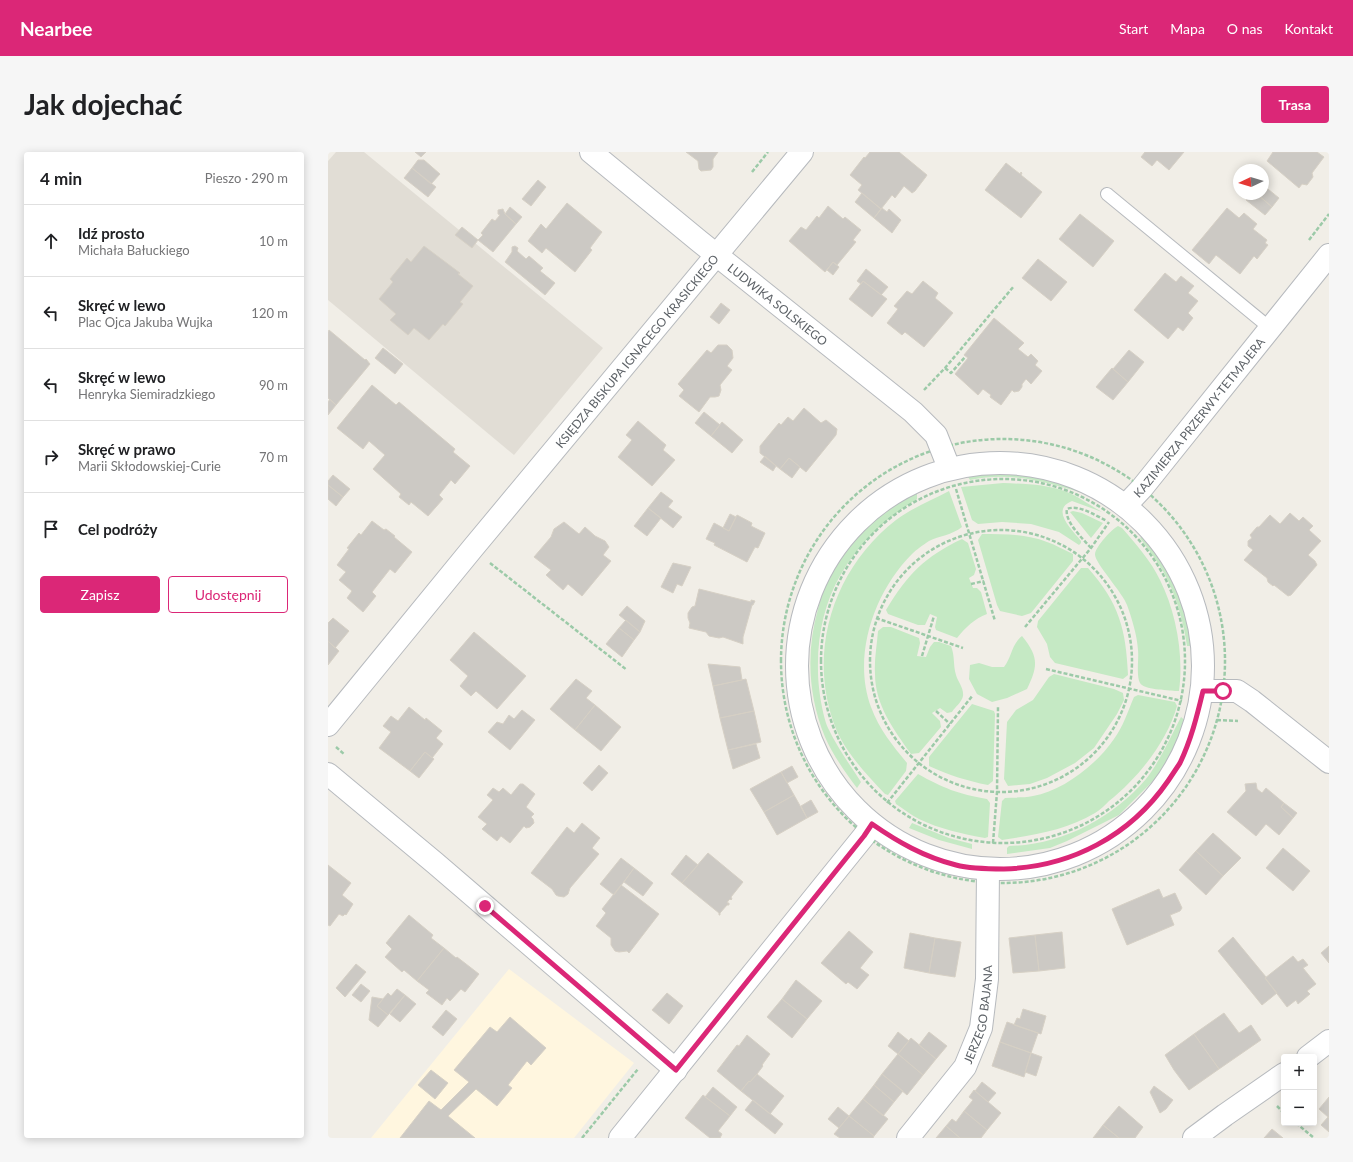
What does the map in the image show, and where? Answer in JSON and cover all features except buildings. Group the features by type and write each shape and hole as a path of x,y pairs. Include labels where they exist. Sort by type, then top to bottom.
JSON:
{"street":[{"name":"LUDWIKA SOLSKIEGO","path":"592,152 716,255 913,412 936,435 949,468"},
{"name":"KSIĘDZA BISKUPA IGNACEGO KRASICKIEGO","path":"328,725 472,549 802,152"},
{"name":"KAZIMIERZA PRZERWY-TETMAJERA","path":"1120,511 1142,488 1329,255"},
{"path":"1011,462 1042,466 1072,475 1100,488 1120,511 1156,534 1180,569 1196,608 1203,649 1213,691 1179,764 1158,796 1131,822 1099,844 1064,860 988,876 927,856 868,830 820,762 805,724 797,684 798,643 806,603 823,566 846,532 876,504 911,483 949,468 980,463 1011,462"},
{"path":"1213,691 1237,691 1329,762"},
{"path":"328,774 435,863 676,1070"},
{"path":"620,1138 868,830"},
{"name":"JERZEGO BAJANA","path":"908,1138 965,1067 982,1028 988,979 988,876"},
{"path":"1312,1054 1329,1041"},
{"path":"1194,1138 1281,1076"}],"lane":[{"name":"KAZIMIERZA PRZERWY-TETMAJERA","path":"1107,194 1270,328"}],"path":[{"path":"922,392 945,368 1014,286"},
{"path":"945,368 951,373 965,356"},
{"path":"994,438 1029,440 1062,446 1095,458 1124,475 1160,504 1183,531 1201,561 1214,593 1222,628 1225,663 1213,691 1217,720 1201,761 1178,798 1148,830 1113,855 1073,872 1031,882 988,876 949,878 912,865 879,847 868,830 846,820 812,777 790,726 780,672 784,617 802,564 832,518 872,480 921,454 940,447 961,442 994,438"},
{"path":"1010,479 1038,482 1065,490 1090,501 1120,511 1139,540 1160,567 1175,598 1183,632 1186,666 1181,701 1169,737 1150,770 1133,790 1114,807 1092,821 1063,834 1044,839 1019,843 970,841 927,827 907,816 888,802 869,784 856,768 839,740 830,716 823,690 821,663 823,637 828,611 838,586 850,563 866,541 885,523 906,507 954,486 982,480 1010,479"},
{"path":"958,495 995,621"},
{"path":"1091,548 1068,520 1066,514 1067,509 1071,507 1080,508 1109,522"},
{"path":"1025,626 1091,548 1109,522 1120,511"},
{"path":"999,529 1029,532 1058,541 1083,557 1108,584 1125,616 1133,652 1130,689 1123,710 1113,731 1099,749 1082,765 1063,777 1042,786 1020,791 997,792 976,790 955,785 936,776 919,764 896,741 880,713 871,682 870,650 876,618 887,594 902,573 922,555 945,541 969,532 999,529"},
{"path":"492,558 488,562 627,670"},
{"path":"971,584 984,581"},
{"path":"922,656 934,616"},
{"path":"876,618 963,648"},
{"path":"1046,669 1181,701"},
{"path":"888,802 973,695"},
{"path":"993,843 997,792 998,707"},
{"path":"936,711 950,724"},
{"path":"331,750 334,746"},
{"path":"582,1138 638,1069 632,1064"},
{"path":"1300,1126 1314,1138"}],"shaded area":[{"path":"336,152 364,152 603,348 514,455 328,300 328,161"},
{"path":"509,969 634,1063 574,1138 371,1138"}],"green space":[{"path":"1014,467 1044,470 1092,489 1092,494 1089,495 1059,486 1031,480 1001,477 970,480 968,477 969,472"},
{"path":"1003,483 1035,485 1059,489 1076,496 1102,512 1072,501 1063,509 1065,520 1081,541 1079,545 1059,532 1031,524 1002,522 978,524 972,520 961,487"},
{"path":"949,491 962,527 954,532 929,541 914,552 899,569 887,587 877,606 870,626 864,667 866,687 871,707 882,730 907,763 906,771 888,795 885,794 871,779 845,747 836,729 827,700 824,671 825,642 831,614 841,588 856,563 874,540 902,516"},
{"path":"914,492 917,493 917,499 894,515 874,532 857,551 843,571 832,593 824,617 819,643 818,671 822,708 828,728 861,782 857,788 828,744 815,706 812,690 810,657 814,625 824,588 831,573 850,545 873,521"},
{"path":"1073,511 1082,513 1103,523 1091,538 1070,512"},
{"path":"1118,526 1122,528 1148,559 1166,592 1174,620 1179,648 1179,691 1146,687 1140,683 1137,644 1129,610 1120,593 1099,564 1095,554 1105,538"},
{"path":"982,534 1015,535 1039,539 1073,554 1073,561 1031,613 1022,616 1000,611 978,540"},
{"path":"1143,535 1162,560 1177,586 1187,615 1192,646 1187,646 1180,614 1169,582 1164,572 1140,538"},
{"path":"962,539 968,543 976,569 974,575 969,578 973,588 977,588 981,592 987,614 970,624 957,638 936,630 935,627 937,617 930,614 925,625 918,625 888,614 886,610 910,576 927,560"},
{"path":"1081,568 1088,568 1099,581 1114,605 1119,617 1123,630 1127,659 1128,675 1123,679 1055,663 1050,657 1047,644 1037,627 1038,621"},
{"path":"883,627 891,627 919,638 920,643 917,656 926,657 934,642 951,646 956,675 963,690 963,696 952,712 947,713 940,708 932,713 940,721 941,727 919,753 911,754 898,736 882,707 878,696 875,658 878,631"},
{"path":"1022,636 1032,650 1035,662 1035,668 1027,689 1007,698 992,702 977,694 969,679 970,665 979,663 992,667 1004,667 1016,643"},
{"path":"1054,674 1114,689 1123,693 1124,700 1117,714 1094,748 1075,763 1047,778 1030,784 1008,786 1004,779 1007,722 1016,710 1033,700 1049,677"},
{"path":"1138,695 1175,702 1177,706 1159,746 1130,782 1095,813 1073,824 1026,836 1002,840 998,837 1002,801 1005,798 1030,797 1044,793 1067,782 1089,767 1114,739 1123,724 1134,697"},
{"path":"972,704 994,711 995,714 993,781 988,785 973,782 929,766 929,757"},
{"path":"1181,717 1187,722 1174,750 1157,777 1119,815 1050,848 1007,854 1007,848 1009,846 1048,841 1066,835 1101,818 1118,806 1146,779 1156,765"},
{"path":"918,774 951,790 987,799 990,803 988,837 985,838 968,835 935,826 916,817 896,804 895,801"},
{"path":"912,823 949,838 972,844 972,849 939,840 909,828"}],"route":[{"path":"485,906 676,1070 864,836 872,824 898,842 927,856 957,865 988,869 1027,868 1064,860 1099,844 1131,822 1158,796 1179,764 1194,729 1203,691 1223,691"}]}
